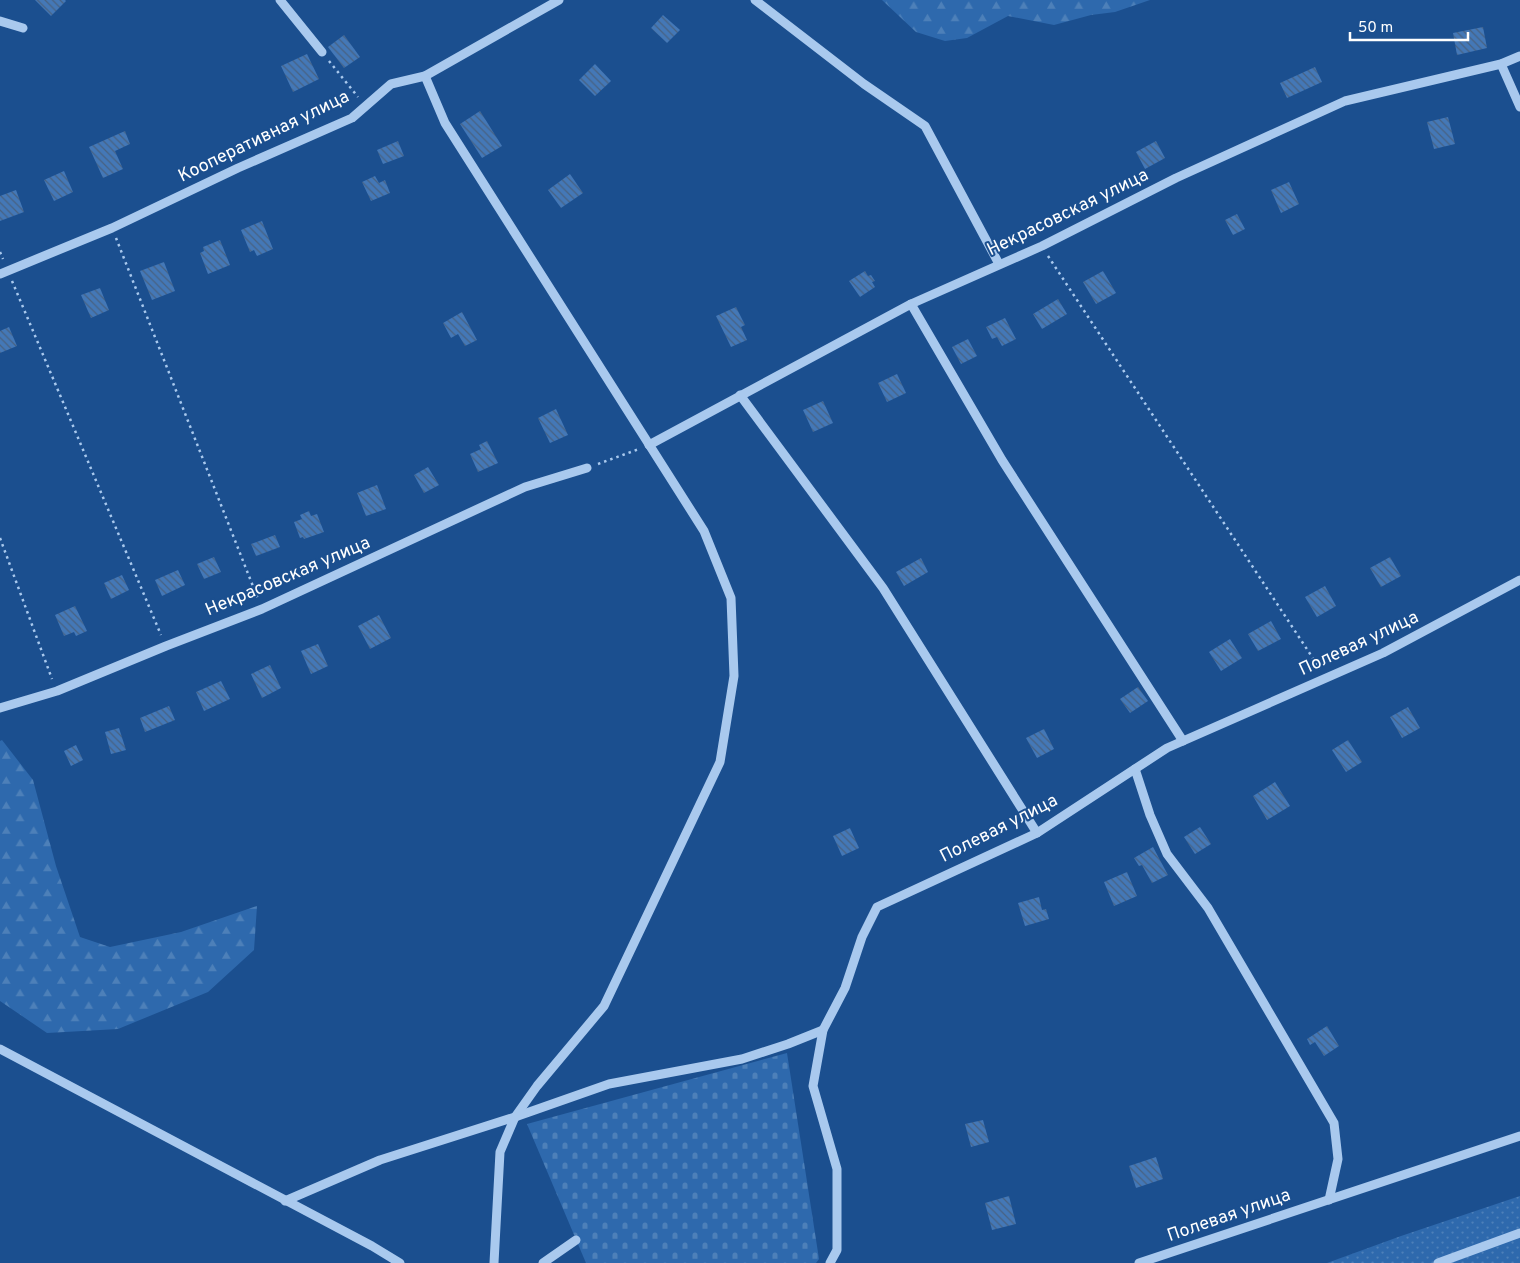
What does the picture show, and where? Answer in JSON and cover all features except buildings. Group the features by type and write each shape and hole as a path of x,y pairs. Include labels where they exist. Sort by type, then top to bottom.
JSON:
{"street":[{"path":"280,0 322,52"},
{"name":"Кооперативная улица","path":"4,272 112,228 238,168 352,118 391,84 425,76 559,0"},
{"path":"755,0 864,84 925,126 999,264"},
{"path":"0,21 23,28"},
{"name":"Некрасовская улица","path":"649,445 911,304 1042,246 1176,178 1345,101 1501,64 1520,56"},
{"path":"1501,64 1520,107"},
{"path":"425,76 445,123 704,531 731,598 734,676 720,762 604,1006 537,1086 515,1117 500,1152 494,1263"},
{"path":"911,304 1002,460 1183,741"},
{"path":"740,395 883,588 1037,833"},
{"name":"Некрасовская улица","path":"0,708 57,691 262,609 525,486 587,468"},
{"name":"Полевая улица","path":"830,1263 836,1250 836,1169 813,1086 823,1030 845,988 862,937 877,907 1037,833 1167,748 1383,653 1520,580"},
{"path":"1135,769 1150,815 1166,854 1208,908 1334,1123 1338,1159 1329,1200"},
{"path":"285,1201 380,1160 515,1117 609,1084 742,1059 823,1030"},
{"path":"0,1049 400,1263"},
{"name":"Полевая улица","path":"1139,1263 1520,1136"},
{"path":"1438,1263 1520,1233"},
{"path":"543,1263 576,1240"}],"path":[{"path":"322,52 365,106"},
{"path":"112,228 262,609"},
{"path":"1042,246 1326,678"},
{"path":"4,272 166,646"},
{"path":"587,468 649,445"},
{"path":"0,538 57,691"}],"green space":[{"path":"882,0 1150,0 1115,12 1091,15 1054,25 1008,16 967,38 945,41 916,32"},
{"path":"2,740 33,780 56,866 80,937 110,947 181,932 257,906 254,950 208,992 118,1029 47,1033 0,1001 0,741"},
{"path":"787,1053 819,1259 816,1263 586,1263 527,1124"},
{"path":"1520,1196 1520,1263 1327,1263 1401,1236"}]}
